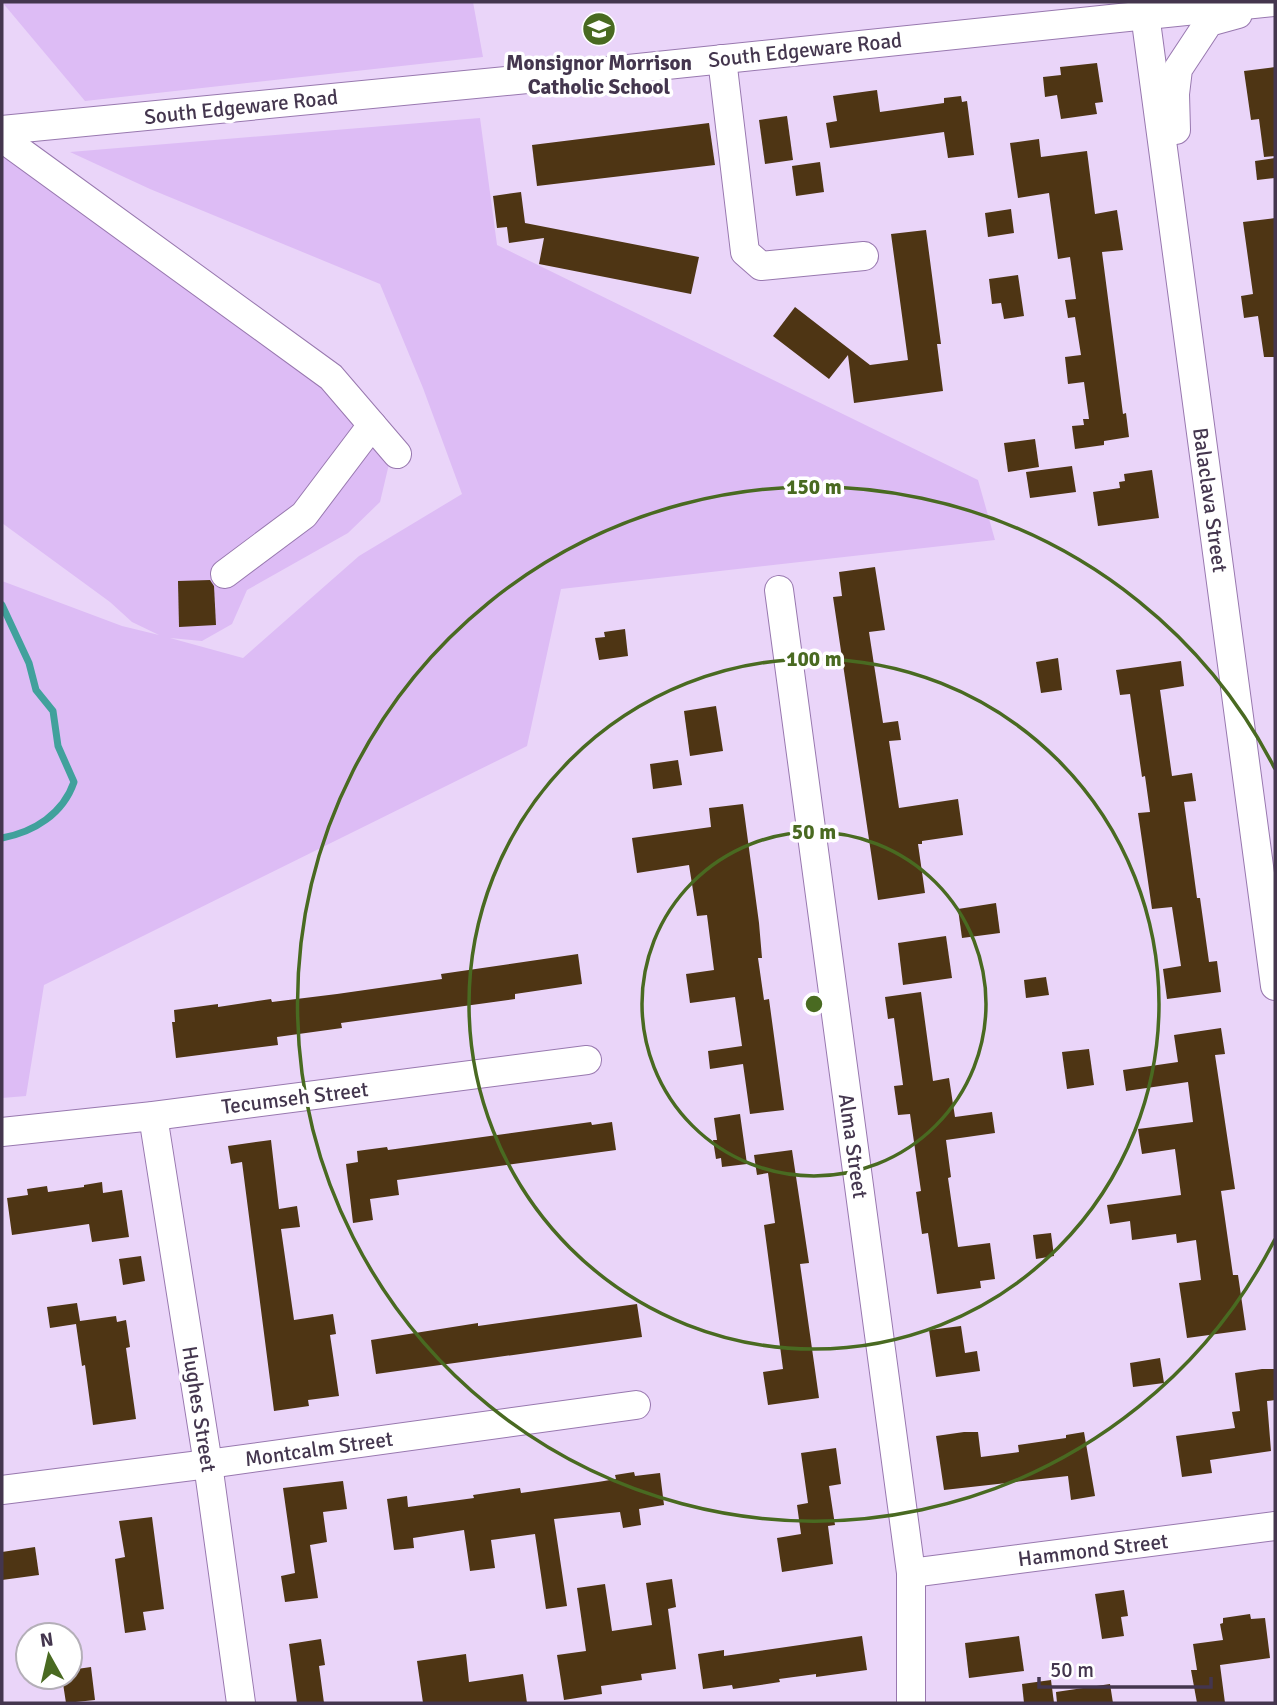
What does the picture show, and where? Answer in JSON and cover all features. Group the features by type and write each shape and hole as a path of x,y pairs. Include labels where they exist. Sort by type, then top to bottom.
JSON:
{"street":[{"name":"South Edgeware Road","path":"2,130 1274,3"},
{"path":"1174,231 1175,94 1178,69 1209,22 1274,3"},
{"name":"Balaclava Street","path":"1145,14 1275,986"},
{"path":"722,59 744,252 761,266 864,256"},
{"path":"2,138 331,377 397,454"},
{"path":"225,574 304,515 372,425"},
{"name":"Alma Street","path":"779,590 911,1573 911,1703"},
{"name":"Tecumseh Street","path":"2,1132 153,1116 587,1060"},
{"name":"Hughes Street","path":"153,1116 208,1464 242,1703"},
{"name":"Montcalm Street","path":"2,1490 636,1405"},
{"name":"Hammond Street","path":"911,1573 1275,1526"}],"shaded area":[{"path":"2,2 473,2 483,57 85,101"},
{"path":"480,118 497,245 978,480 995,540 561,589 527,746 44,985 26,1096 2,1098 2,581 122,626 159,635 132,622 110,602 2,523 2,149 301,348 343,369 377,426 389,464 380,502 348,533 247,590 232,624 202,641 170,638 243,658 359,556 462,494 423,388 380,284 150,189 70,152"}],"building":[{"path":"1097,63 1103,102 1095,103 1097,114 1061,119 1057,95 1045,97 1043,77 1061,75 1060,67"},
{"path":"1275,67 1275,156 1264,157 1259,119 1251,120 1244,71"},
{"path":"877,90 880,112 944,103 944,98 961,96 962,102 967,101 974,155 948,158 944,132 830,148 826,123 837,121 833,96"},
{"path":"787,116 793,160 765,164 759,120"},
{"path":"709,123 715,165 537,186 532,145"},
{"path":"1039,139 1041,157 1087,151 1095,214 1117,210 1123,250 1102,252 1123,414 1126,413 1129,437 1104,441 1104,445 1075,449 1072,426 1084,425 1083,419 1089,419 1084,382 1068,384 1065,357 1081,355 1075,317 1068,318 1065,300 1076,299 1070,257 1058,259 1049,193 1018,198 1010,143"},
{"path":"1275,158 1275,178 1257,180 1255,161"},
{"path":"820,162 824,192 796,196 792,166"},
{"path":"521,192 525,223 699,257 691,294 539,264 544,238 509,243 507,227 497,228 493,196"},
{"path":"1011,209 1014,233 988,237 985,213"},
{"path":"1275,218 1275,357 1264,357 1258,316 1244,318 1241,296 1253,294 1243,222"},
{"path":"926,230 941,344 937,344 943,391 854,403 848,355 829,379 773,336 795,307 870,365 908,360 891,234"},
{"path":"1018,275 1024,316 1004,319 1001,303 992,304 989,279"},
{"path":"1035,439 1039,467 1008,472 1004,443"},
{"path":"1072,466 1076,492 1030,498 1026,472"},
{"path":"1152,470 1159,518 1098,526 1093,492 1120,488 1119,482 1125,481 1124,474"},
{"path":"875,567 885,630 869,632 883,723 898,721 901,740 889,741 899,808 958,799 963,835 922,841 922,844 918,844 925,893 878,900 833,597 842,596 839,572"},
{"path":"210,580 214,586 216,625 179,627 178,581"},
{"path":"625,629 628,656 599,660 595,638 605,637 604,632"},
{"path":"1058,658 1062,690 1041,693 1036,662"},
{"path":"1181,661 1184,686 1160,690 1172,776 1192,773 1196,801 1184,802 1209,962 1217,961 1221,992 1167,999 1163,969 1181,966 1172,907 1152,909 1138,813 1150,812 1145,776 1142,777 1130,694 1120,695 1116,670"},
{"path":"716,706 723,751 690,756 684,711"},
{"path":"678,760 682,785 653,789 650,764"},
{"path":"743,804 759,923 762,958 758,958 764,1000 769,999 784,1110 750,1114 743,1064 710,1069 708,1051 742,1046 735,997 690,1003 686,974 714,970 707,915 697,916 689,865 637,873 632,838 711,827 709,808"},
{"path":"996,903 1000,933 962,938 958,909"},
{"path":"946,936 952,978 903,985 898,943"},
{"path":"578,954 582,984 515,994 515,999 341,1023 342,1028 277,1037 278,1045 176,1058 172,1022 175,1022 174,1010 337,994 442,979 441,974"},
{"path":"1046,977 1049,995 1026,998 1024,980"},
{"path":"921,992 933,1081 949,1078 955,1117 992,1112 995,1133 946,1140 951,1177 948,1178 958,1247 990,1243 995,1279 980,1281 981,1288 937,1294 928,1233 922,1234 916,1192 921,1191 910,1114 898,1115 894,1086 903,1085 894,1018 888,1019 885,997"},
{"path":"1221,1028 1225,1054 1215,1055 1235,1189 1221,1191 1233,1275 1238,1275 1246,1330 1187,1338 1179,1283 1201,1280 1196,1240 1177,1243 1176,1234 1132,1240 1130,1221 1110,1224 1107,1205 1181,1195 1175,1149 1142,1154 1138,1129 1193,1122 1188,1082 1126,1091 1123,1070 1178,1062 1174,1035"},
{"path":"1089,1049 1094,1085 1067,1089 1062,1052"},
{"path":"740,1114 747,1164 722,1167 721,1158 716,1159 714,1118"},
{"path":"591,1122 592,1125 612,1122 616,1150 397,1180 399,1195 370,1199 373,1220 353,1223 346,1164 358,1162 357,1151 387,1147 388,1150"},
{"path":"271,1140 279,1209 297,1206 300,1227 281,1229 294,1320 333,1314 336,1334 330,1335 339,1396 308,1400 309,1406 274,1411 242,1162 231,1164 228,1146"},
{"path":"792,1150 809,1263 800,1264 819,1398 768,1405 763,1372 783,1369 764,1225 775,1223 768,1173 757,1175 754,1155"},
{"path":"102,1182 103,1193 122,1190 129,1237 92,1242 89,1224 12,1235 7,1198 28,1195 27,1189 47,1186 48,1192"},
{"path":"1051,1233 1054,1256 1036,1259 1033,1235"},
{"path":"141,1256 145,1281 123,1285 119,1259"},
{"path":"77,1303 80,1321 116,1316 117,1322 126,1320 130,1347 126,1348 136,1419 93,1425 76,1324 50,1328 47,1307"},
{"path":"637,1304 642,1337 376,1374 371,1340 478,1323 478,1326"},
{"path":"961,1326 965,1353 977,1351 980,1371 936,1377 929,1330"},
{"path":"1160,1358 1164,1383 1133,1387 1130,1363"},
{"path":"1275,1369 1275,1400 1267,1401 1271,1451 1210,1460 1212,1473 1182,1477 1176,1436 1235,1428 1232,1412 1240,1411 1235,1373"},
{"path":"978,1432 981,1457 1019,1452 1018,1445 1066,1438 1066,1435 1084,1432 1095,1496 1071,1500 1068,1476 944,1490 936,1436"},
{"path":"836,1448 841,1484 829,1486 835,1525 828,1526 833,1564 782,1572 777,1538 801,1534 797,1505 808,1503 801,1453"},
{"path":"634,1472 635,1476 660,1473 664,1505 639,1509 641,1525 623,1528 620,1512 554,1519 567,1606 546,1609 535,1534 491,1540 495,1568 470,1571 464,1530 413,1538 414,1548 394,1550 387,1499 407,1496 408,1507 474,1498 473,1495 520,1488 521,1493 598,1482 616,1479 615,1475"},
{"path":"343,1481 347,1509 323,1512 327,1542 310,1545 318,1598 285,1602 281,1576 295,1573 283,1488"},
{"path":"152,1517 164,1609 143,1612 146,1630 125,1633 115,1559 125,1557 119,1521"},
{"path":"35,1547 39,1575 2,1580 2,1552"},
{"path":"672,1579 676,1607 668,1609 676,1669 641,1674 642,1680 601,1686 602,1694 564,1700 557,1655 586,1651 577,1588 605,1584 612,1631 652,1625 646,1583"},
{"path":"1124,1590 1128,1616 1121,1617 1124,1636 1102,1639 1095,1594"},
{"path":"1250,1614 1251,1619 1265,1618 1270,1658 1220,1665 1225,1703 1197,1703 1191,1670 1197,1670 1193,1644 1223,1640 1220,1624 1223,1623 1223,1618"},
{"path":"862,1636 867,1670 779,1679 780,1682 733,1689 732,1685 703,1689 698,1654 724,1650 724,1656"},
{"path":"1019,1636 1024,1671 969,1678 965,1643"},
{"path":"321,1639 325,1665 319,1666 324,1703 297,1703 289,1644"},
{"path":"466,1654 469,1682 523,1674 527,1703 423,1703 417,1661"},
{"path":"91,1667 95,1700 66,1703 64,1691 84,1691 84,1668"},
{"path":"1051,1680 1054,1703 1024,1703 1022,1684"},
{"path":"1110,1684 1113,1703 1057,1703 1056,1692"}],"waterway":[{"path":"2,605 29,663 36,690 53,711 58,746 74,782 63,803 46,820 25,831 2,838"}],"place":[{"name":"Monsignor Morrison Catholic School","path":"599,29"}]}
